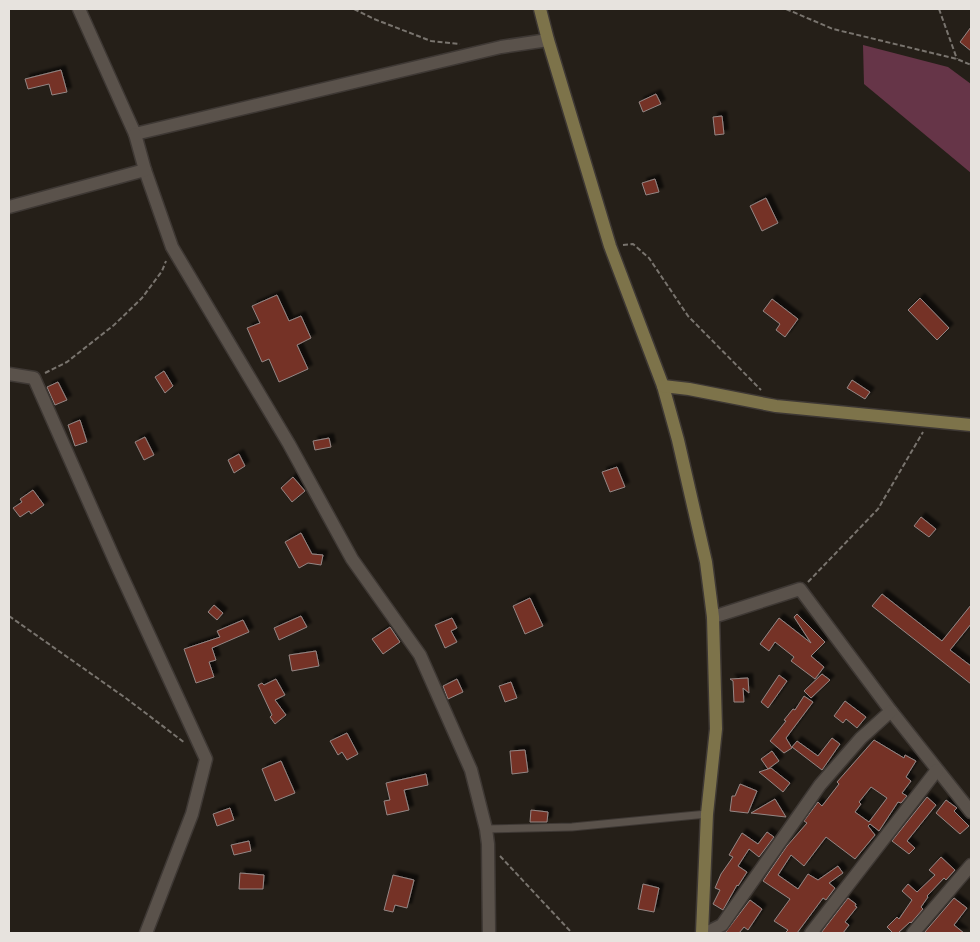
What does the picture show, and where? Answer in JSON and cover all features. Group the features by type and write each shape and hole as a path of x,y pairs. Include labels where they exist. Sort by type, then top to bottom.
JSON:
{"main road":[{"path":"540,9 610,246 663,386 678,440 706,562 713,617 716,729 707,814 702,933"},
{"path":"663,386 690,389 776,406 971,425"}],"street":[{"path":"79,9 136,134 145,170 172,247 289,444 352,560 420,655 471,770 486,829 488,844 489,933"},
{"path":"136,134 501,47 548,40"},
{"path":"9,206 145,170"},
{"path":"9,374 34,378 114,561 206,759 192,814 146,933"},
{"path":"713,617 800,589 937,770 971,810"},
{"path":"706,933 722,925 820,785 861,738 892,711"},
{"path":"811,933 937,770"},
{"path":"913,933 971,865"}],"lane":[{"path":"486,829 572,827 707,814"}],"path":[{"path":"354,9 374,19 431,41 466,44"},
{"path":"786,9 833,29 957,59 971,65"},
{"path":"939,9 957,59"},
{"path":"610,246 633,244 649,258 688,316 763,392"},
{"path":"34,378 67,362 114,325 142,298 162,271 172,247"},
{"path":"800,589 878,509 930,422"},
{"path":"9,616 190,747"},
{"path":"488,844 572,933"}],"shaded area":[{"path":"863,45 948,67 971,84 971,173 864,84"}],"building":[{"path":"971,27 971,51 960,42"},
{"path":"61,70 67,92 52,95 49,84 28,89 25,79"},
{"path":"656,94 661,104 643,112 639,102"},
{"path":"722,116 724,134 715,135 713,117"},
{"path":"655,179 659,192 646,195 642,183"},
{"path":"766,198 778,223 762,231 750,206"},
{"path":"277,295 289,321 301,316 311,338 297,345 308,369 279,382 269,359 262,362 247,328 260,323 252,306"},
{"path":"920,298 949,328 937,340 908,310"},
{"path":"772,299 798,319 785,337 776,330 780,324 763,311"},
{"path":"164,371 173,386 165,393 155,377"},
{"path":"852,380 870,392 865,399 847,388"},
{"path":"58,382 67,400 55,405 47,387"},
{"path":"80,420 87,442 75,446 68,425"},
{"path":"145,437 154,455 144,460 135,442"},
{"path":"329,438 331,447 315,450 313,441"},
{"path":"239,454 245,466 234,473 228,460"},
{"path":"617,467 625,487 610,492 602,472"},
{"path":"293,477 305,491 292,502 281,488"},
{"path":"33,490 44,505 31,514 29,511 20,517 13,508 22,502 20,499"},
{"path":"921,517 936,529 929,537 914,526"},
{"path":"301,533 312,554 323,555 321,565 308,563 299,568 285,542"},
{"path":"882,594 942,641 971,605 971,624 950,650 971,666 971,684 872,606"},
{"path":"530,598 543,626 525,634 513,606"},
{"path":"214,605 223,613 217,620 208,612"},
{"path":"797,614 825,642 811,656 824,667 815,679 791,661 794,657 775,642 769,651 760,644 779,618 811,643 794,617"},
{"path":"301,616 307,627 279,640 274,628"},
{"path":"452,618 457,628 451,631 457,642 445,648 435,625"},
{"path":"243,620 249,632 212,648 216,660 209,662 214,677 196,683 184,649 220,637 217,631"},
{"path":"390,627 400,642 383,654 372,639"},
{"path":"316,651 319,666 292,671 289,655"},
{"path":"822,674 830,680 811,698 804,691"},
{"path":"779,675 787,681 768,708 761,702"},
{"path":"748,678 749,693 743,688 744,702 734,702 733,681 730,679"},
{"path":"276,679 285,695 275,700 286,715 275,724 270,717 272,715 258,685 262,683 264,685"},
{"path":"457,679 463,692 448,699 443,686"},
{"path":"511,682 517,698 505,702 499,686"},
{"path":"804,696 813,702 786,738 792,748 784,753 770,741"},
{"path":"845,701 866,717 857,728 846,719 843,723 834,716"},
{"path":"347,733 358,754 347,760 342,752 338,755 330,741"},
{"path":"832,738 840,744 822,770 792,747 797,741 818,756"},
{"path":"874,740 904,758 905,755 916,761 906,777 911,781 902,793 907,796 901,803 898,802 879,831 870,824 868,826 875,835 855,859 826,837 804,866 791,855 778,875 798,889 808,874 818,880 838,866 843,873 829,883 835,888 826,900 823,898 797,933 785,933 788,930 774,921 790,899 763,881 787,846 807,823 804,821 818,802 822,806 839,784 837,782","holes":["871,787 887,798 869,822 855,812 861,804 859,802"]},
{"path":"525,750 528,772 512,774 510,751"},
{"path":"772,751 779,761 768,769 761,759"},
{"path":"281,761 295,793 275,801 262,769"},
{"path":"771,768 790,783 783,792 759,772"},
{"path":"426,774 428,785 404,790 409,810 387,815 384,801 390,800 386,783"},
{"path":"740,784 757,791 748,813 730,811 732,796 735,796"},
{"path":"927,797 936,805 907,841 915,848 909,854 892,841"},
{"path":"775,799 786,817 751,813"},
{"path":"946,800 957,808 954,811 969,826 960,834 936,813"},
{"path":"230,808 234,820 217,826 213,814"},
{"path":"531,810 548,812 547,822 530,822"},
{"path":"767,832 774,837 759,857 749,849 738,866 747,872 737,885 723,910 713,904 720,890 715,888 721,874 733,857 729,855 742,833 758,844"},
{"path":"249,841 251,851 234,855 231,845"},
{"path":"941,857 955,870 946,880 944,878 927,896 921,907 923,909 911,923 898,933 893,933 887,927 897,917 899,919 912,900 902,891 908,884 917,892 935,875 929,870"},
{"path":"240,873 264,875 263,889 239,889"},
{"path":"393,875 414,880 407,908 395,905 393,912 384,910"},
{"path":"643,884 659,888 654,912 638,909"},
{"path":"848,898 857,907 845,922 849,925 843,933 821,933"},
{"path":"954,898 967,908 954,925 964,933 924,933"},
{"path":"750,900 762,909 748,930 744,927 739,933 725,933"}]}
